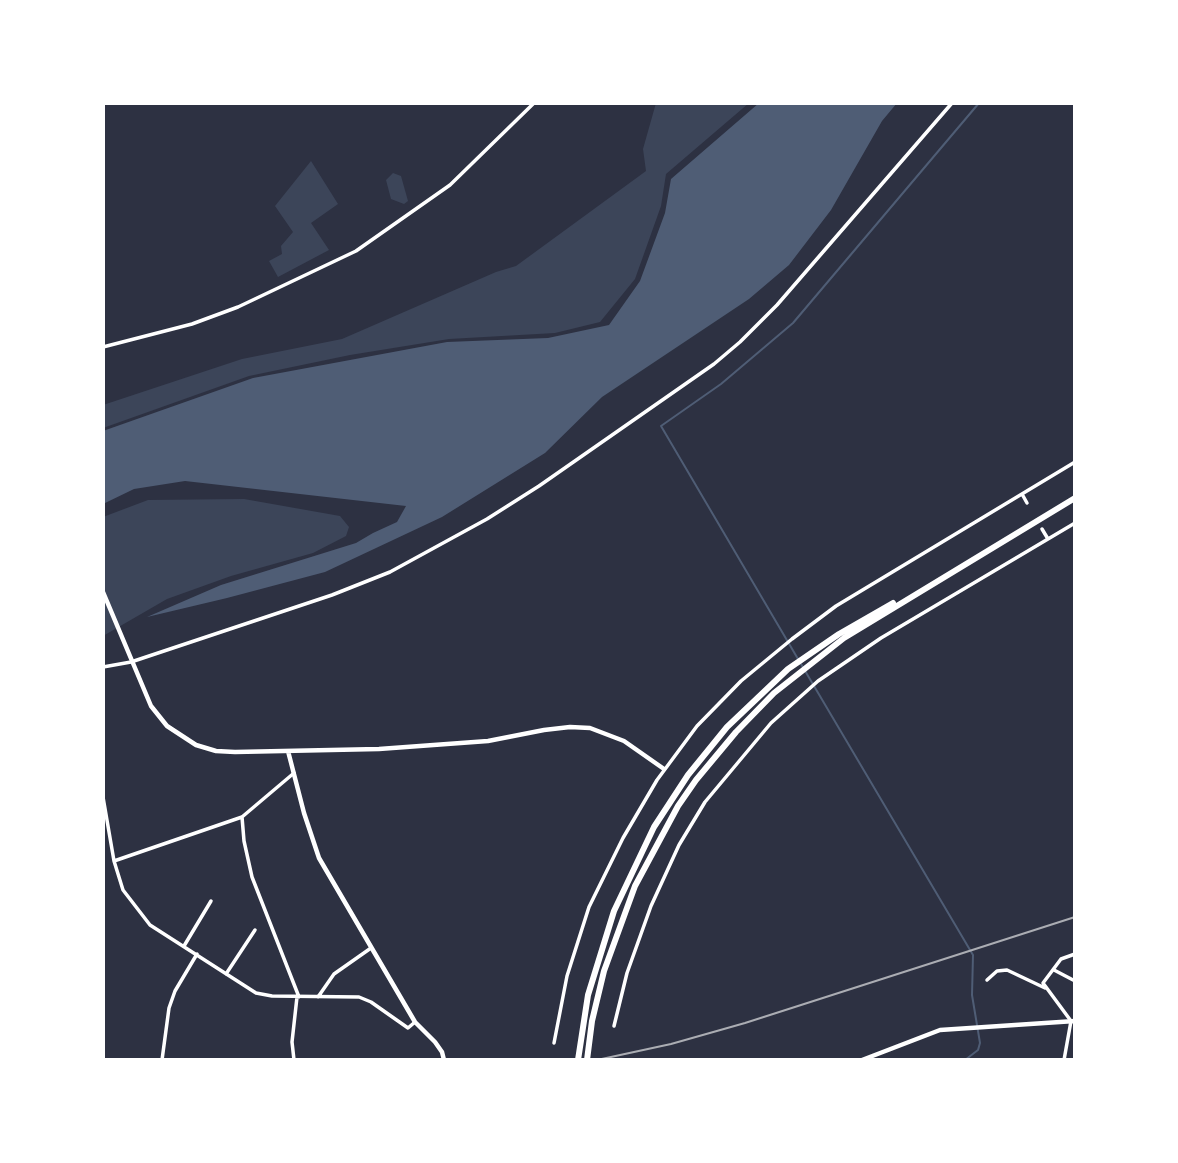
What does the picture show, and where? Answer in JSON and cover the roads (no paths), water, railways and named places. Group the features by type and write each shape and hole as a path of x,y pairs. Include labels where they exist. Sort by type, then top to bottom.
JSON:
{"highway":[{"path":"578,1060 588,995 603,942 625,884 654,827 688,775 714,742 747,706 788,669 817,653 868,616 960,567 1075,498"},
{"path":"587,1060 597,996 612,943 635,886 663,831 715,755 754,712 817,653"}],"street":[{"path":"103,347 192,324 238,307 356,251 450,185 534,103"},
{"path":"103,667 131,663 390,572 487,519 538,486 714,364 740,342 777,305 952,103"},
{"path":"554,1043 567,976 589,907 622,838 664,769 717,704 791,639 836,606 1075,463"},
{"path":"1022,494 1027,503"},
{"path":"614,1026 627,973 651,906 679,845 705,802 771,723 817,682 881,638 1075,523"},
{"path":"1042,530 1048,539"},
{"path":"103,592 131,663 157,715 183,738 196,745 216,751 432,746 488,741 570,727 590,729 624,741 664,769"},
{"path":"288,751 319,858 415,1022 435,1042 444,1060"},
{"path":"114,860 242,817 294,774"},
{"path":"103,797 114,860 123,890 150,925 256,993 318,998 359,997 371,1002 408,1028 415,1022"},
{"path":"242,817 252,877 298,997 292,1042 294,1060"},
{"path":"184,946 211,901"},
{"path":"226,975 255,930"},
{"path":"318,998 334,974 371,948"},
{"path":"162,1060 169,1008 175,991 197,954"},
{"path":"1073,1021 1043,984 1060,959 1075,954"},
{"path":"988,980 997,971 1007,970 1046,988"},
{"path":"1054,970 1075,981"},
{"path":"862,1060 940,1030 1073,1021"},
{"path":"1064,1060 1073,1021"}],"waterway":[{"path":"798,659 661,426 721,384 793,323 979,103"},
{"path":"801,664 973,955 972,995 980,1043 978,1050 965,1060"}],"railway":[{"path":"597,1060 671,1044 745,1023 1075,917"}]}
